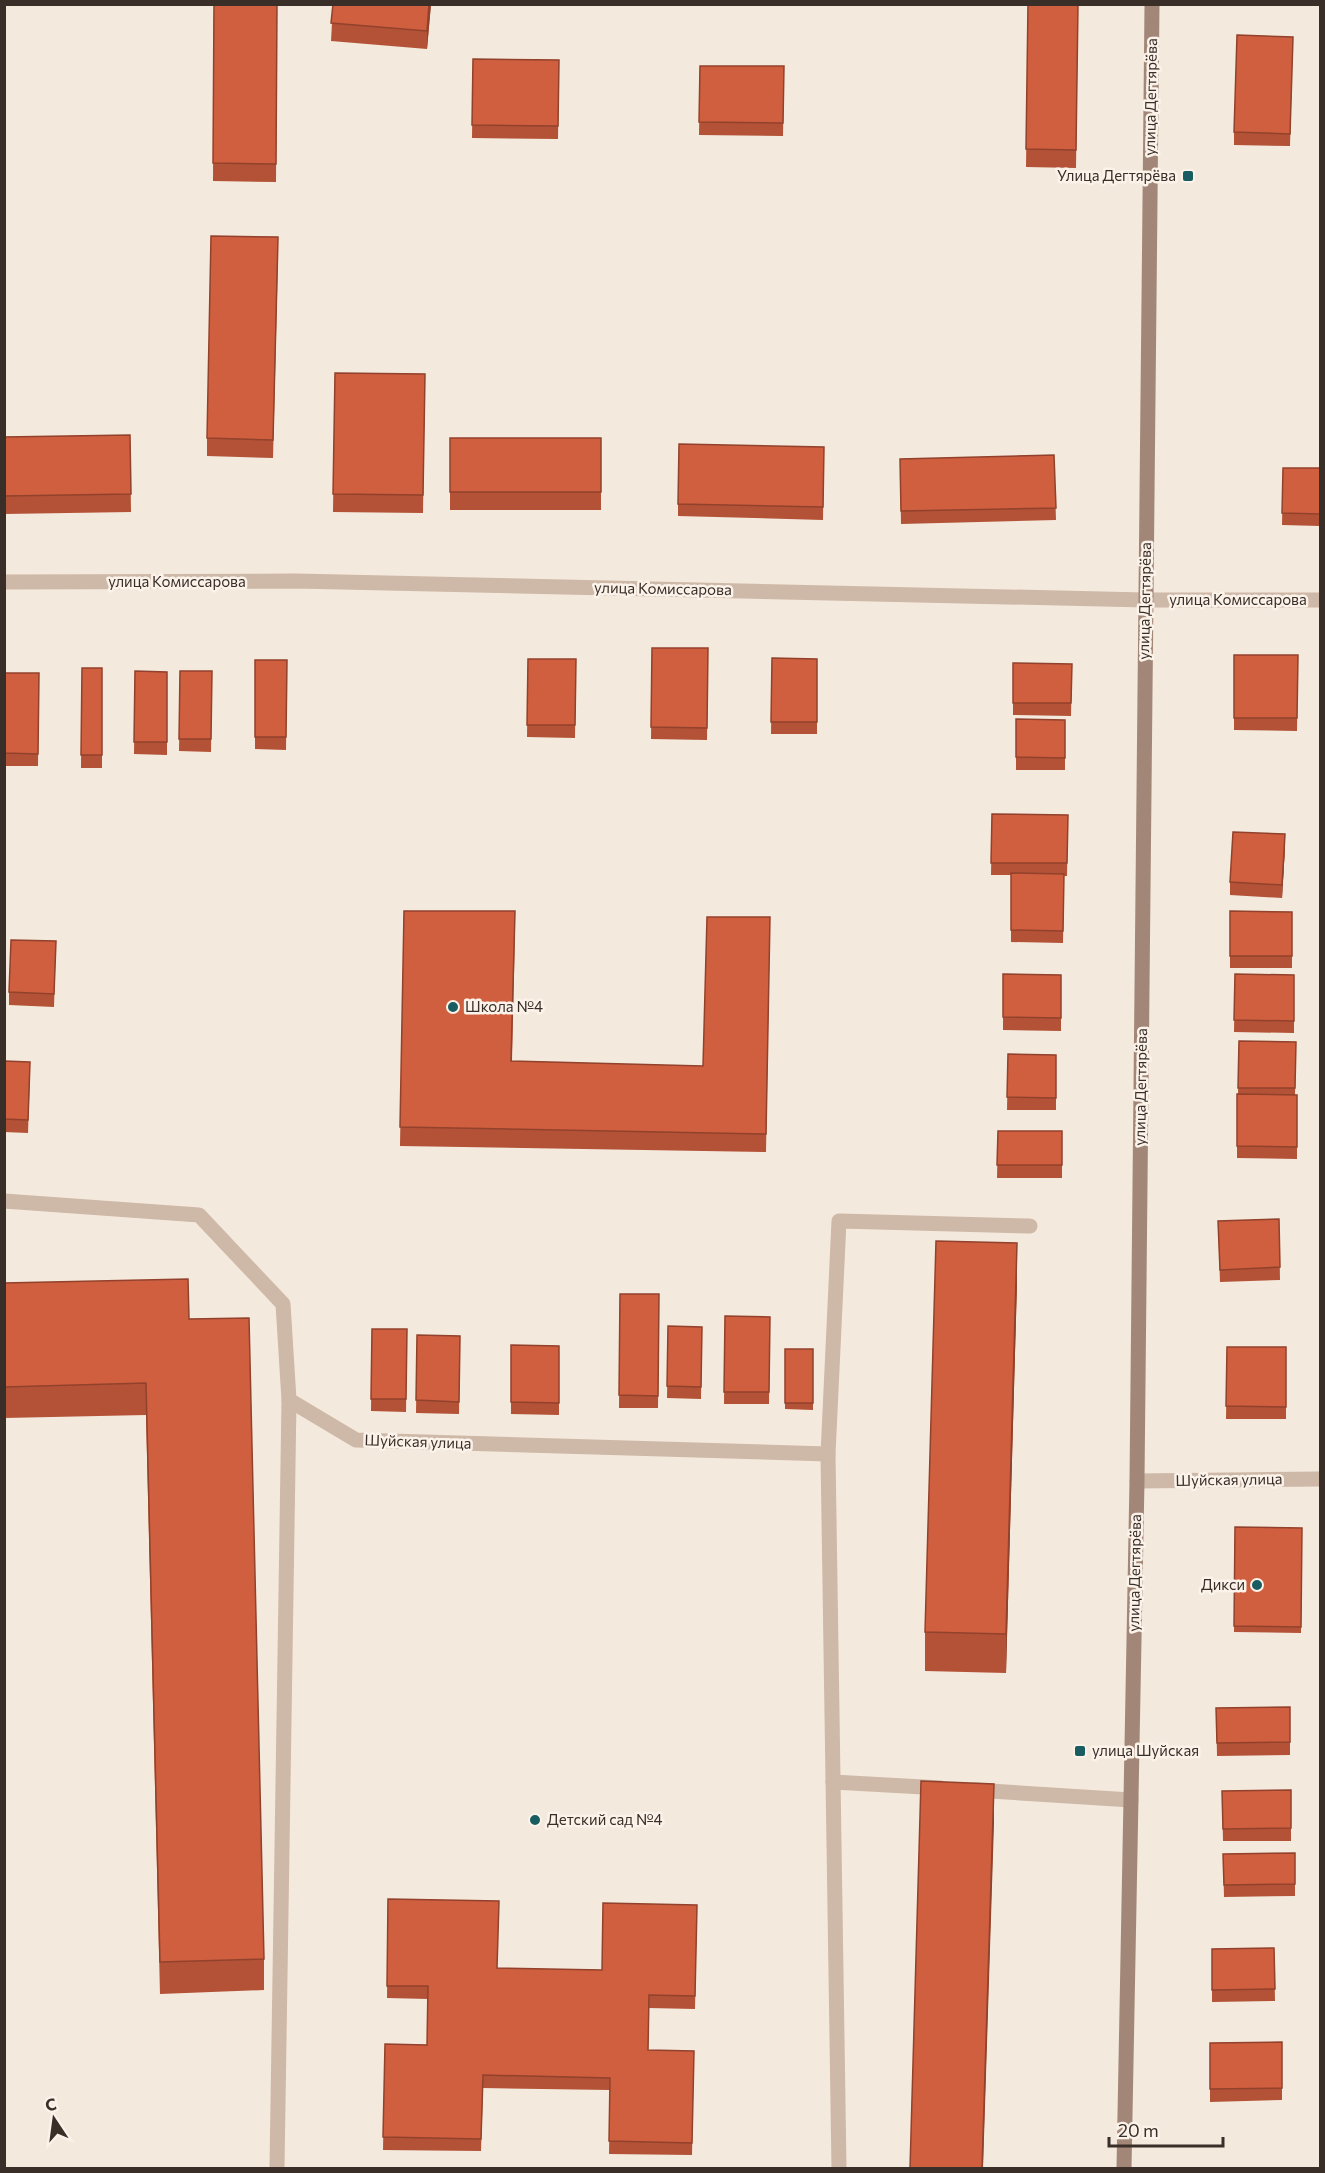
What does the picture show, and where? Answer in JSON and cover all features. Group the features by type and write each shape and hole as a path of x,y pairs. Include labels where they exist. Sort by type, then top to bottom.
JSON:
{"main road":[{"name":"улица Дегтярёва","path":"1124,2169 1137,1481 1152,4"}],"street":[{"name":"улица Комиссарова","path":"4,582 308,581 1145,600 1320,600"},
{"path":"4,1201 199,1215 283,1304 289,1400 277,2169"},
{"path":"839,2169 828,1454 838,1221 1030,1226"},
{"name":"Шуйская улица","path":"289,1400 356,1440 828,1454"},
{"name":"Шуйская улица","path":"1137,1481 1320,1479"},
{"path":"833,1782 1131,1800"}],"building":[{"path":"214,4 277,4 276,164 213,163"},
{"path":"333,4 429,4 427,31 331,23"},
{"path":"1028,4 1078,4 1076,150 1026,149"},
{"path":"1237,35 1293,37 1290,134 1234,132"},
{"path":"473,59 559,60 558,126 472,125"},
{"path":"700,66 784,66 783,123 699,122"},
{"path":"211,236 278,237 273,440 207,438"},
{"path":"335,373 425,374 423,495 333,494"},
{"path":"130,435 131,494 4,496 4,437"},
{"path":"450,438 601,438 601,492 450,492"},
{"path":"679,444 824,447 823,507 678,504"},
{"path":"1054,455 1056,508 901,511 900,459"},
{"path":"1283,468 1320,468 1320,514 1282,513"},
{"path":"652,648 708,648 707,728 651,727"},
{"path":"1234,655 1298,655 1297,718 1234,718"},
{"path":"772,658 817,659 817,722 771,722"},
{"path":"528,659 576,659 575,725 527,725"},
{"path":"255,660 287,660 286,737 255,737"},
{"path":"1013,663 1072,664 1071,703 1013,703"},
{"path":"82,668 102,668 102,755 81,755"},
{"path":"135,671 167,672 167,742 134,742"},
{"path":"180,671 212,671 211,739 179,739"},
{"path":"4,673 39,673 38,754 4,753"},
{"path":"1016,719 1065,720 1065,758 1016,757"},
{"path":"992,814 1068,815 1067,863 991,863"},
{"path":"1233,832 1285,834 1282,885 1230,882"},
{"path":"1011,873 1064,874 1063,931 1011,930"},
{"path":"404,911 515,911 511,1061 703,1066 707,917 770,917 766,1134 400,1127"},
{"path":"1230,911 1292,912 1292,956 1230,956"},
{"path":"11,940 56,941 54,994 9,992"},
{"path":"1003,974 1061,975 1061,1018 1003,1017"},
{"path":"1235,974 1294,975 1294,1021 1234,1020"},
{"path":"1239,1041 1296,1042 1295,1088 1238,1088"},
{"path":"1008,1054 1056,1055 1056,1098 1007,1097"},
{"path":"4,1061 30,1062 28,1120 4,1119"},
{"path":"1237,1094 1297,1095 1297,1147 1237,1146"},
{"path":"998,1131 1062,1131 1062,1165 997,1165"},
{"path":"1279,1219 1280,1267 1220,1270 1218,1221"},
{"path":"936,1241 1017,1243 1006,1634 925,1632"},
{"path":"188,1279 189,1319 249,1318 264,1959 160,1962 146,1383 4,1387 4,1283"},
{"path":"620,1294 659,1294 658,1396 619,1395"},
{"path":"725,1316 770,1317 769,1392 724,1392"},
{"path":"668,1326 702,1327 701,1387 667,1386"},
{"path":"372,1329 407,1329 406,1399 371,1399"},
{"path":"417,1335 460,1336 459,1402 416,1400"},
{"path":"511,1345 559,1346 559,1403 511,1402"},
{"path":"1227,1347 1286,1347 1286,1407 1226,1406"},
{"path":"785,1349 813,1349 813,1403 785,1403"},
{"path":"1235,1527 1302,1528 1301,1627 1234,1626"},
{"path":"1290,1707 1290,1742 1217,1743 1216,1708"},
{"path":"921,1781 994,1784 982,2169 910,2169"},
{"path":"1291,1790 1291,1828 1223,1829 1222,1791"},
{"path":"1295,1853 1295,1884 1224,1885 1223,1854"},
{"path":"388,1899 499,1901 497,1968 602,1970 603,1903 697,1905 695,1996 649,1995 648,2050 694,2051 692,2143 609,2141 610,2078 483,2075 481,2139 383,2137 385,2044 427,2045 428,1986 387,1986"},
{"path":"1274,1948 1275,1989 1212,1990 1212,1949"},
{"path":"1282,2042 1282,2088 1210,2089 1210,2043"}],"place":[{"name":"Улица Дегтярёва","path":"1188,176"},
{"name":"Школа №4","path":"453,1007"},
{"name":"Дикси","path":"1257,1585"},
{"name":"улица Шуйская","path":"1080,1751"},
{"name":"Детский сад №4","path":"535,1820"}]}
